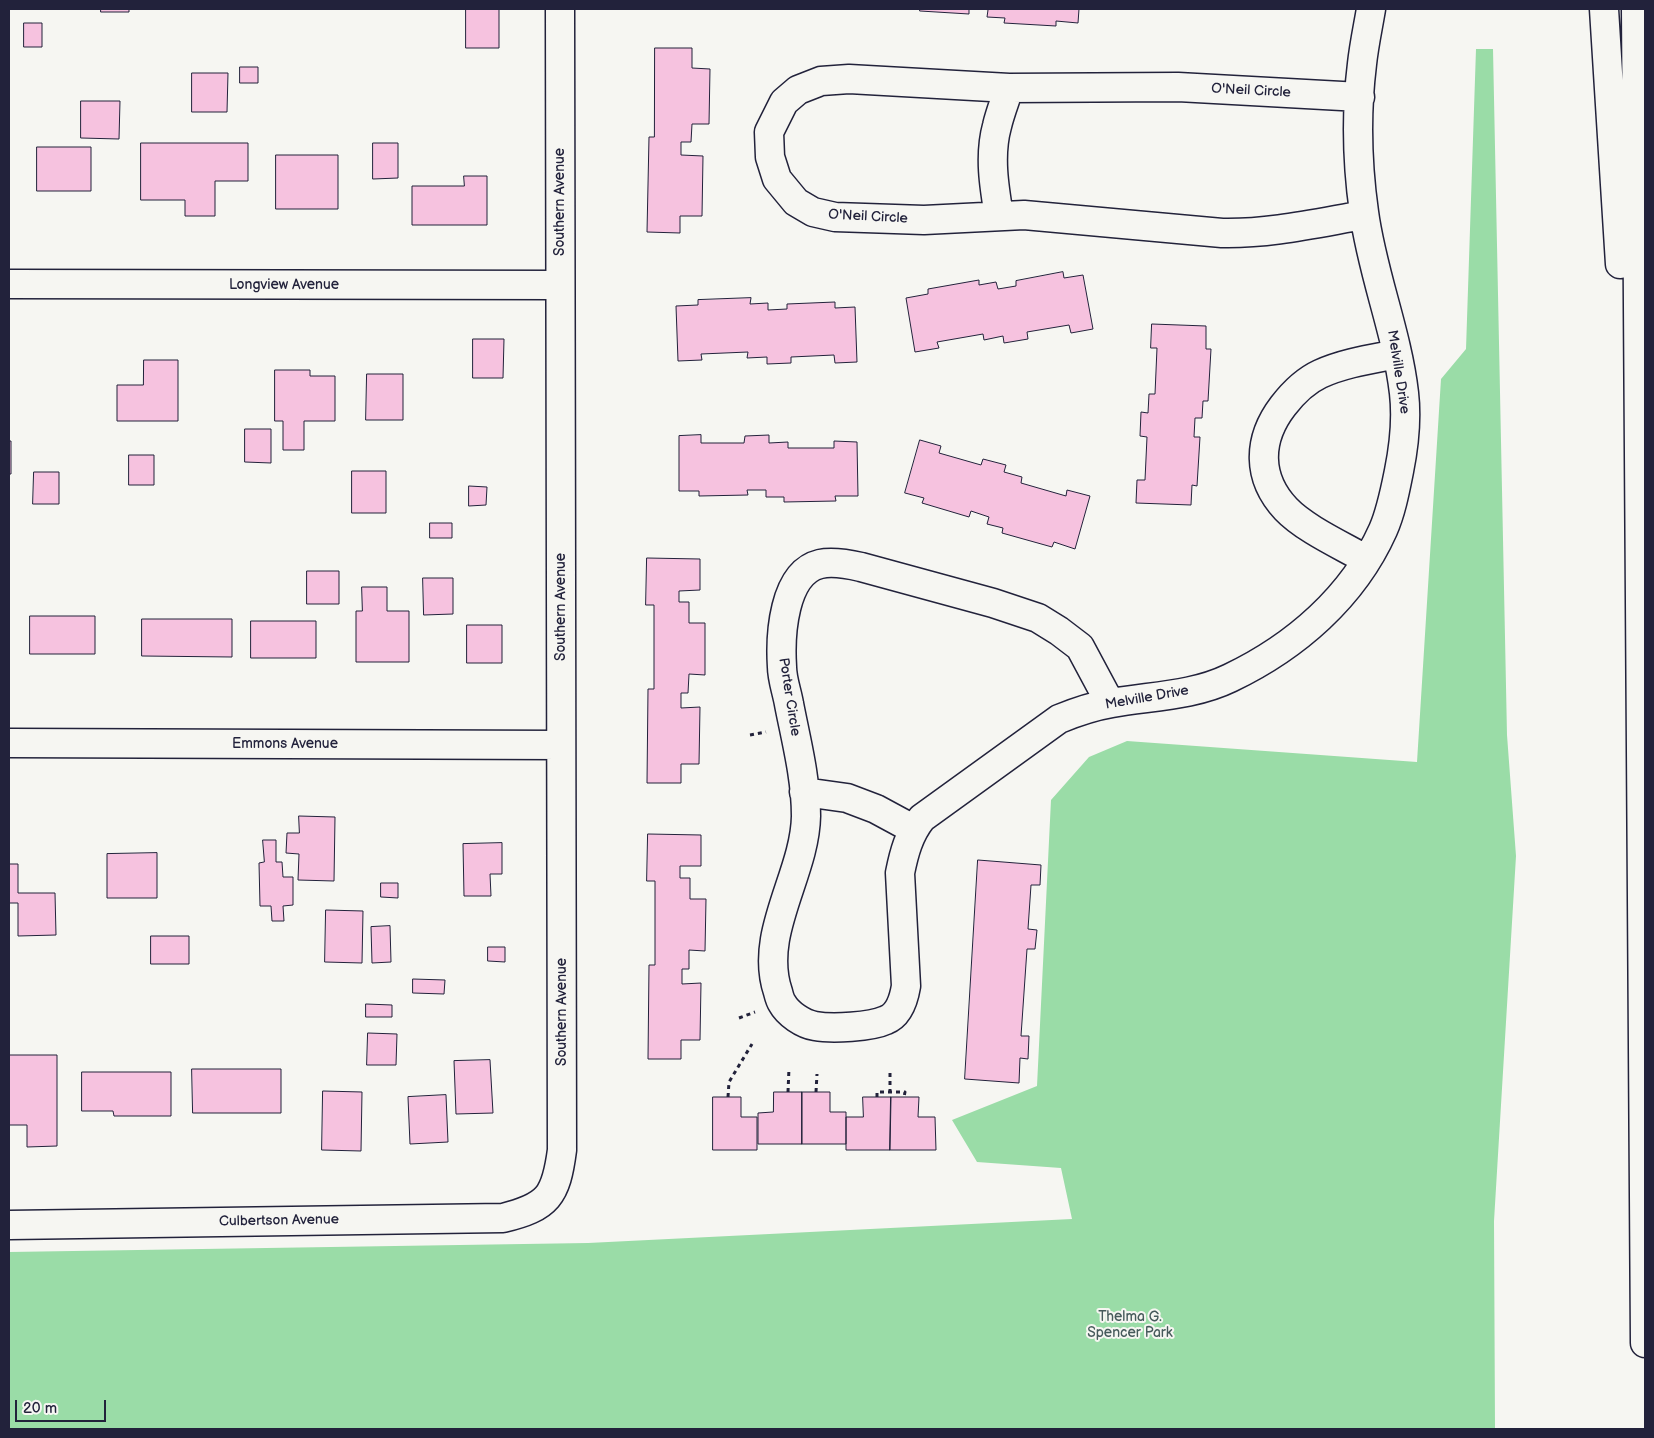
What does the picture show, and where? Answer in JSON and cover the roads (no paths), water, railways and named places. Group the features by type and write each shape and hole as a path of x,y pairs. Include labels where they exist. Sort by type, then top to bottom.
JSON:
{"main road":[{"name":"Southern Avenue","path":"545,1201 559,1177 562,1150 560,9"},
{"name":"Melville Drive","path":"888,1020 903,1004 906,986 900,873 913,829 922,818 1059,718 1084,709 1110,703 1179,694 1227,679 1263,661 1299,635 1330,608 1352,584 1384,528 1403,454 1406,425 1398,354 1364,215 1359,172 1362,64 1371,9"},
{"path":"1604,9 1640,560"},
{"path":"1636,9 1645,1343"},
{"name":"O'Neil Circle","path":"1360,97 1178,87 1009,88 849,79 821,81 798,90 784,102 768,132 770,157 777,179 796,202 813,212 835,217 924,220 1024,215 1246,234 1364,215"},
{"path":"999,216 994,186 993,151 997,127 1009,88"},
{"name":"Longview Avenue","path":"9,284 560,285"},
{"path":"1367,560 1311,528 1286,510 1268,483 1264,466 1264,442 1274,418 1293,393 1319,375 1348,364 1398,354"},
{"name":"Porter Circle","path":"888,1020 855,1027 814,1026 796,1018 782,1003 774,981 772,964 774,942 804,836 804,792 799,751 782,668 782,632 786,609 794,587 806,571 820,564 842,563 862,566 993,603 1038,618 1080,647 1110,703"},
{"name":"Emmons Avenue","path":"9,744 561,745"},
{"path":"804,792 847,798 876,809 913,829"},
{"name":"Culbertson Avenue","path":"9,1224 503,1218 526,1212 545,1201"}],"park label":[{"name":"Thelma G. Spencer Park","path":"1130,1325"}]}
